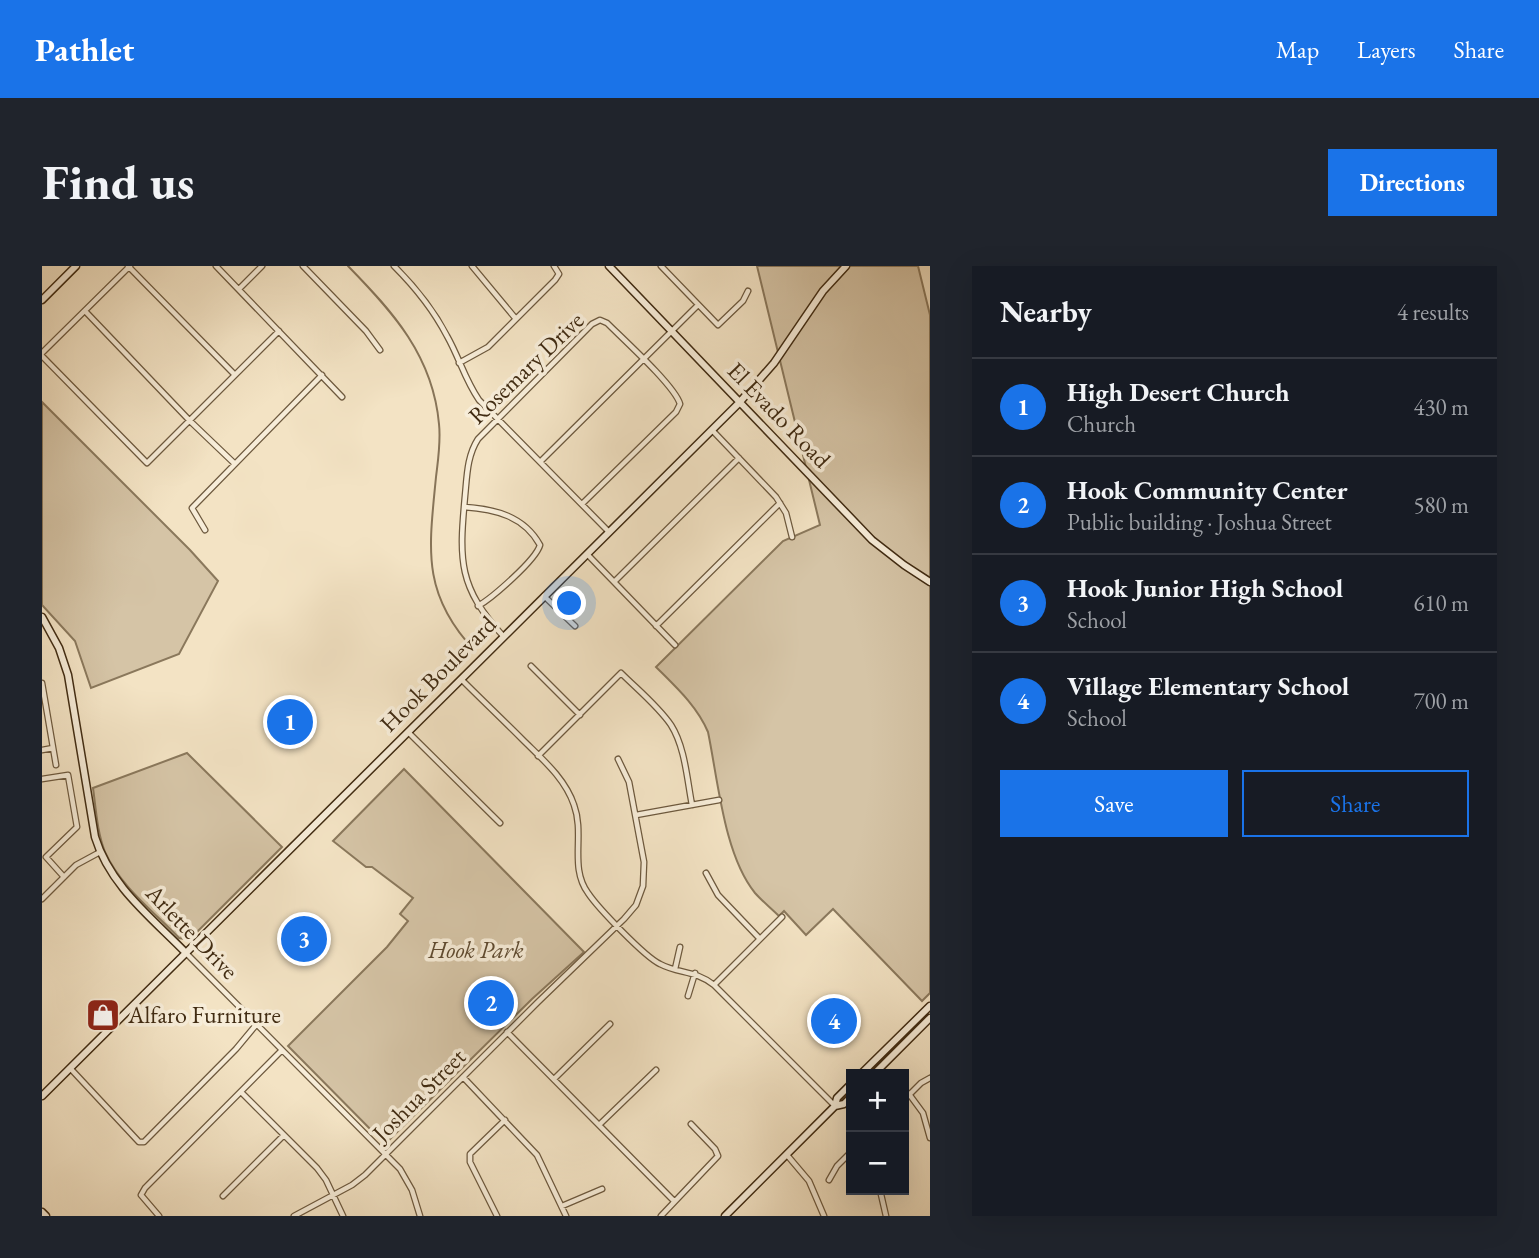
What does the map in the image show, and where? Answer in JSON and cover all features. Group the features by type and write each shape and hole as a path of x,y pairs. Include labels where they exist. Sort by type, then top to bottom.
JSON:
{"main road":[{"name":"El Evado Road","path":"608,266 872,540 930,582"},
{"name":"Hook Boulevard","path":"42,1096 739,403 775,363 823,291 846,266"},
{"path":"42,300 72,268"},
{"name":"Arlette Drive","path":"42,617 68,675 95,837 100,852 116,881 186,953"},
{"path":"866,1069 930,1006"},
{"path":"879,1069 930,1018"},
{"path":"835,1107 837,1098 846,1089"},
{"path":"725,1216 835,1107 846,1102"}],"street":[{"path":"235,375 129,266 42,355 147,463 190,421 279,331"},
{"path":"216,266 342,397"},
{"path":"239,289 262,266"},
{"path":"303,266 366,331 380,350"},
{"path":"394,266 417,289 432,311 478,400 609,532"},
{"path":"472,266 516,318"},
{"path":"459,363 488,347 559,274 554,266"},
{"path":"661,266 718,325 743,301 748,290"},
{"path":"540,462 698,305"},
{"path":"85,311 235,464"},
{"name":"Rosemary Drive","path":"504,637 478,606 466,581 463,565 461,543 472,447 592,324 600,320 607,323 643,360"},
{"path":"582,504 676,412 680,404 677,396 643,360"},
{"path":"205,530 192,508 321,375"},
{"path":"712,430 780,503 786,513 792,537"},
{"path":"614,582 739,458"},
{"path":"656,626 780,503"},
{"path":"464,508 499,511 509,515 540,545 535,555 478,606"},
{"path":"587,554 675,645"},
{"path":"544,596 575,626"},
{"path":"531,666 580,715"},
{"path":"538,756 621,673 675,732 692,805"},
{"path":"461,679 561,780 574,805 579,836 577,862 582,885 592,899 648,957 660,964 695,973 714,985 835,1107"},
{"path":"42,683 44,709 56,765"},
{"path":"408,732 500,823"},
{"path":"42,750 52,748"},
{"name":"Joshua Street","path":"294,1216 352,1185 365,1175 636,905 643,886 644,862 629,782 618,759"},
{"path":"42,779 68,775 76,827 44,855 64,877"},
{"path":"636,815 719,800"},
{"path":"42,900 76,865 100,852"},
{"path":"706,873 718,895 761,939"},
{"path":"714,985 782,917"},
{"path":"676,969 680,947"},
{"name":"Arlette Drive","path":"186,953 385,1153 406,1180 420,1216"},
{"path":"688,996 695,973"},
{"path":"554,1079 610,1024"},
{"path":"70,1069 139,1142 144,1142 236,1049 256,1025"},
{"path":"508,1032 674,1200"},
{"path":"159,1216 141,1195 145,1188 282,1050"},
{"path":"599,1125 656,1070"},
{"path":"463,1077 537,1155 566,1216"},
{"path":"930,1078 909,1094 923,1113 930,1138"},
{"path":"241,1091 317,1168 326,1180 342,1216"},
{"path":"496,1216 470,1162 470,1154 505,1120"},
{"path":"661,1216 718,1156 691,1124"},
{"path":"223,1196 284,1135"},
{"path":"786,1155 813,1187 824,1216"},
{"path":"829,1180 846,1157"},
{"path":"562,1206 602,1189"},
{"path":"881,1195 886,1216"}],"green space":[{"path":"757,266 918,266 930,315 930,993 922,1001 833,909 806,935 784,911 779,916 755,893 744,877 729,838 708,732 692,705 656,667 783,541 820,525"},
{"path":"42,402 218,581 179,654 91,688 75,641 42,605"},
{"path":"187,753 282,847 189,940 179,938 128,887 111,864 100,837 93,788"},
{"name":"Hook Park","path":"404,769 584,952 532,999 385,1144 288,1046 387,947 408,921 400,914 413,898 333,841"}],"waterway":[{"path":"348,266 395,318 429,377 440,431 432,527 433,570 445,610 475,651"}],"place":[{"name":"High Desert Church","path":"290,722"},
{"name":"Hook Junior High School","path":"304,939"},
{"name":"Hook Community Center","path":"491,1003"},
{"name":"Alfaro Furniture","path":"103,1015"},
{"name":"Village Elementary School","path":"834,1021"}]}
